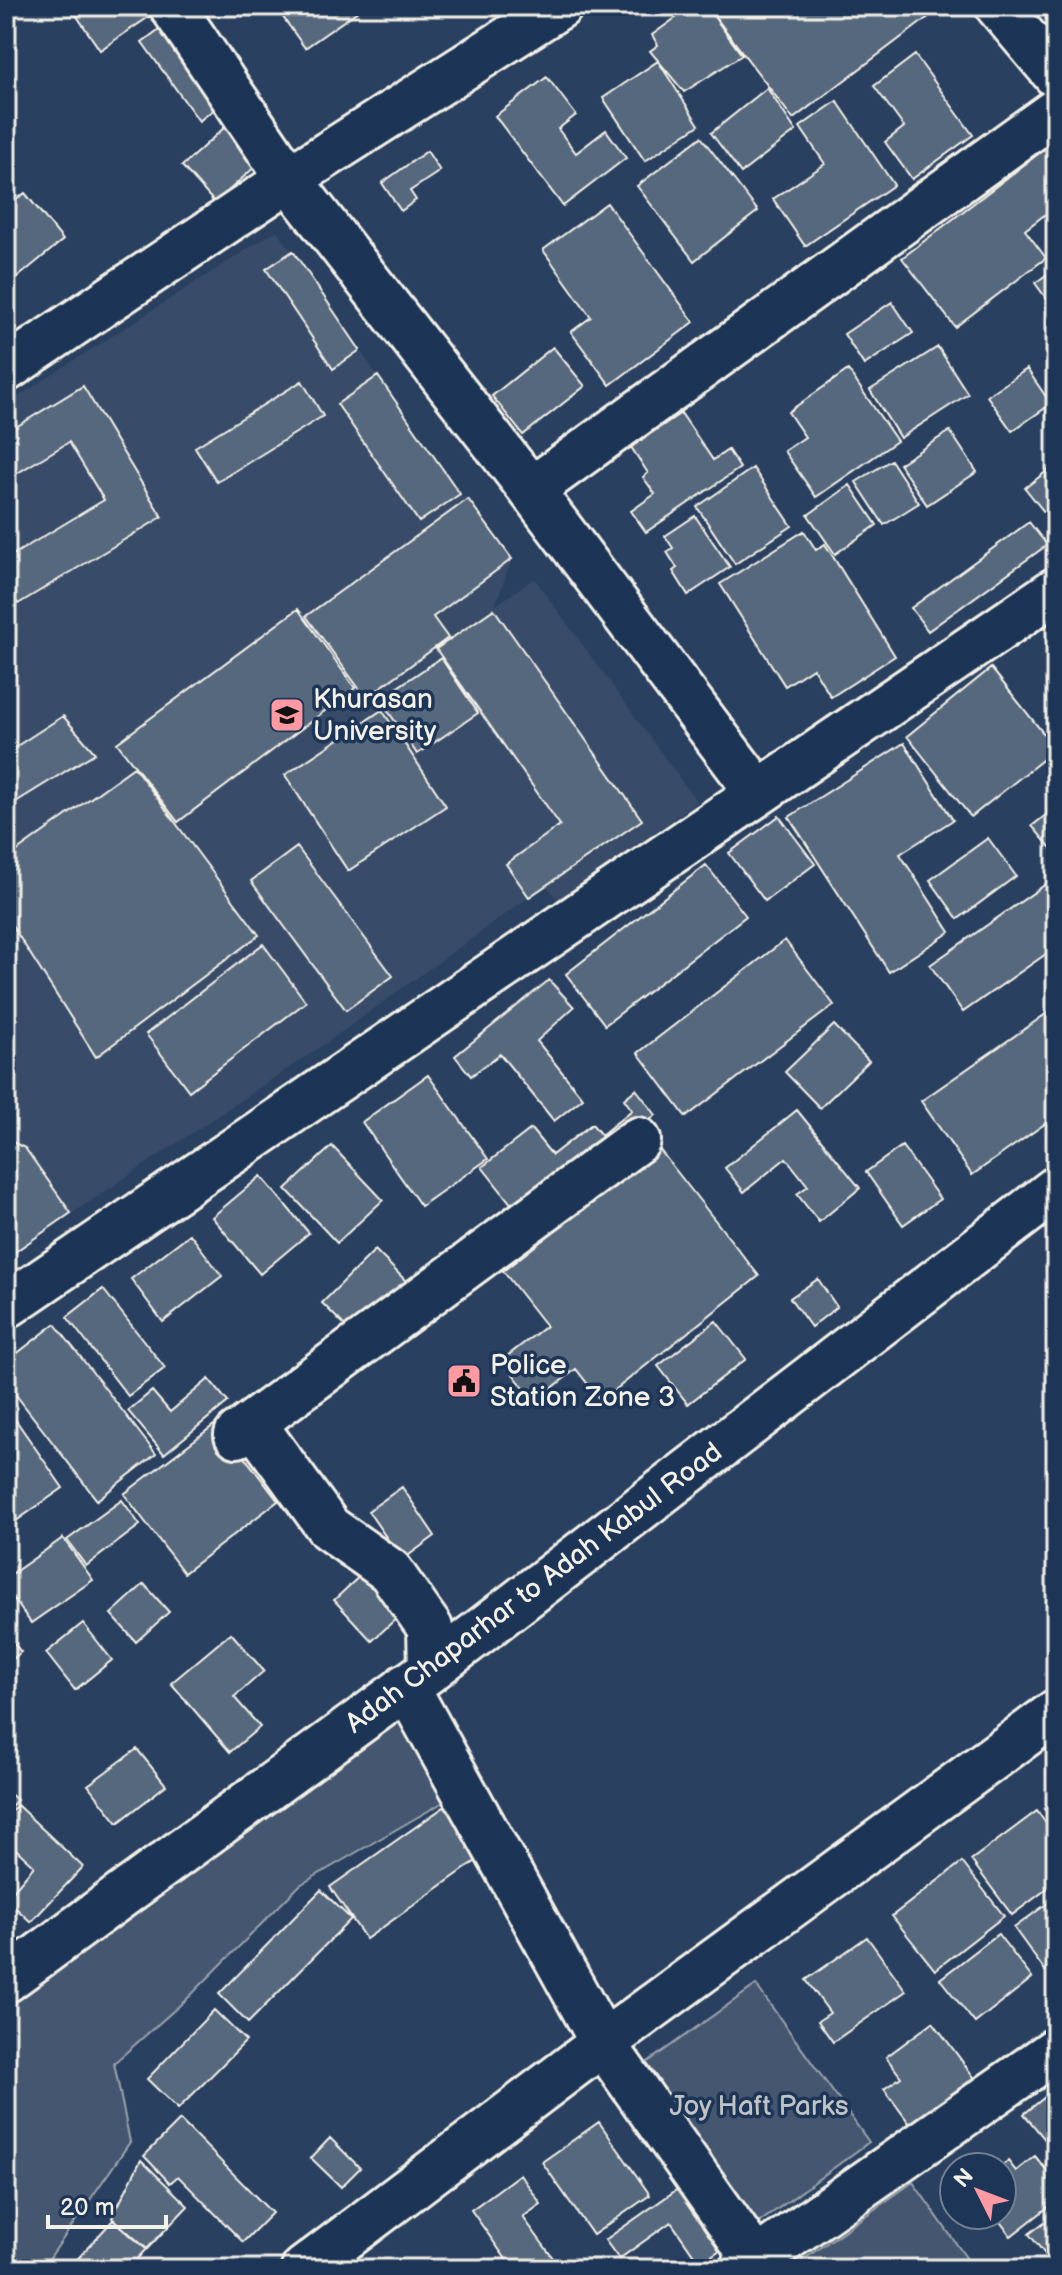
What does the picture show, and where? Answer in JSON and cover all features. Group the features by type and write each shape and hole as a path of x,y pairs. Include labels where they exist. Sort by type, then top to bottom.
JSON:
{"street":[{"path":"172,6 289,179 531,490 757,791"},
{"path":"6,369 289,179 560,6"},
{"path":"998,6 1056,75"},
{"path":"531,490 1056,111"},
{"path":"6,1306 1056,590"},
{"path":"638,1140 245,1429 329,1528 390,1571 430,1628 418,1678 603,2043 753,2266 1056,2050"},
{"name":"Adah Chaparhar to Adah Kabul Road","path":"6,1980 418,1678 1056,1189"},
{"path":"304,2269 603,2043 1056,1712"}],"shaded area":[{"name":"Khurasan University","path":"277,230 459,494 468,499 512,559 495,606 534,578 697,802 559,902 546,885 332,1039 6,1258 6,404"}],"green space":[{"path":"406,1717 454,1796 300,1885 188,1998 114,2063 130,2142 42,2269 6,2269 6,2008"},
{"name":"Joy Haft Parks","path":"756,1985 869,2142 757,2224 645,2064"},
{"path":"913,2182 938,2218 938,2231 947,2231 974,2269 790,2269"}],"building":[{"path":"70,6 151,6 156,12 100,50"},
{"path":"275,6 365,6 305,48"},
{"path":"692,6 706,6 742,55 684,92 650,51 658,45 652,35"},
{"path":"707,6 943,6 793,119"},
{"path":"165,25 221,104 199,121 142,42"},
{"path":"915,55 973,135 912,179 885,142 904,127 874,86"},
{"path":"658,61 699,125 645,161 603,98"},
{"path":"547,77 576,115 558,129 576,153 606,130 626,158 563,206 495,116"},
{"path":"767,88 796,131 741,173 711,133"},
{"path":"837,101 894,185 805,246 773,199 825,164 800,127"},
{"path":"225,127 258,164 215,203 182,166"},
{"path":"701,137 758,211 694,261 637,186"},
{"path":"1046,148 1056,162 1056,206 1025,230 1046,258 955,327 902,258"},
{"path":"427,151 440,171 410,191 416,200 401,211 382,183"},
{"path":"25,193 63,240 6,287 6,208"},
{"path":"607,203 694,322 610,385 571,332 591,317 543,250"},
{"path":"293,251 360,350 333,369 266,269"},
{"path":"1056,268 1056,312 1035,283"},
{"path":"892,302 913,333 864,365 844,334"},
{"path":"553,347 585,386 523,435 492,396"},
{"path":"938,347 968,394 900,438 870,390"},
{"path":"1027,369 1051,404 1012,431 987,396"},
{"path":"848,370 897,441 816,497 784,451 805,437 788,412"},
{"path":"378,376 460,494 419,522 337,404"},
{"path":"302,381 323,416 217,482 195,447"},
{"path":"83,386 162,517 18,604 6,585 6,559 104,500 69,442 9,478 6,433"},
{"path":"681,413 713,460 728,450 740,468 646,532 631,511 655,494 643,477 648,473 631,447"},
{"path":"950,431 977,472 927,505 899,464"},
{"path":"891,460 919,503 884,525 856,482"},
{"path":"1056,464 1056,527 1025,488"},
{"path":"753,468 792,526 735,564 697,507"},
{"path":"850,485 877,525 835,554 808,515"},
{"path":"468,499 512,559 433,617 448,638 366,698 306,616"},
{"path":"695,516 730,567 688,595 673,571 677,568 667,552 673,548 665,536"},
{"path":"1029,522 1047,545 928,631 911,608"},
{"path":"804,531 816,550 825,544 895,656 831,697 813,668 785,686 720,584"},
{"path":"298,609 355,688 178,822 117,743"},
{"path":"494,609 642,820 529,897 506,864 560,825 436,649"},
{"path":"441,658 478,713 417,754 380,699"},
{"path":"991,668 1056,749 971,817 907,736"},
{"path":"382,710 446,806 348,871 285,775"},
{"path":"63,716 95,753 6,808 6,753"},
{"path":"904,743 953,820 900,854 950,932 889,972 789,817"},
{"path":"134,767 259,935 96,1057 6,916 6,859"},
{"path":"1056,807 1056,854 1032,826"},
{"path":"779,816 815,864 765,901 729,853"},
{"path":"988,838 1016,876 958,919 930,880"},
{"path":"297,847 393,976 346,1010 251,881"},
{"path":"706,865 746,916 605,1025 566,974"},
{"path":"1056,877 1056,947 963,1012 930,965"},
{"path":"785,940 834,1005 686,1117 638,1053"},
{"path":"263,944 306,1002 189,1091 146,1034"},
{"path":"549,980 574,1007 537,1041 583,1098 554,1121 500,1054 471,1076 455,1056"},
{"path":"1056,1007 1056,1116 972,1175 921,1101"},
{"path":"834,1025 869,1061 820,1108 785,1072"},
{"path":"428,1075 488,1159 421,1206 362,1122"},
{"path":"636,1089 656,1115 523,1219 482,1167 531,1129 552,1155 592,1124 601,1135 632,1110 624,1099"},
{"path":"6,1102 13,1117 6,1121"},
{"path":"797,1110 860,1188 819,1222 797,1194 808,1186 786,1158 744,1192 725,1168"},
{"path":"6,1139 25,1148 71,1213 6,1258"},
{"path":"332,1146 383,1200 337,1243 286,1189"},
{"path":"902,1146 940,1199 903,1225 866,1172"},
{"path":"659,1149 759,1276 601,1401 576,1369 535,1402 502,1360 546,1326 503,1271"},
{"path":"261,1176 309,1233 260,1274 212,1217"},
{"path":"190,1234 222,1276 163,1322 131,1279"},
{"path":"375,1250 409,1284 356,1337 322,1303"},
{"path":"818,1279 837,1307 811,1327 790,1298"},
{"path":"103,1289 165,1368 128,1396 67,1317"},
{"path":"716,1321 746,1359 688,1404 658,1366"},
{"path":"55,1324 156,1454 97,1500 6,1382 6,1362"},
{"path":"209,1379 228,1402 164,1454 128,1411 152,1391 170,1412"},
{"path":"6,1406 63,1488 6,1528"},
{"path":"218,1422 278,1501 184,1573 124,1494"},
{"path":"402,1487 435,1536 402,1560 368,1511"},
{"path":"122,1500 140,1525 86,1566 67,1540"},
{"path":"63,1538 93,1580 31,1623 6,1588 6,1578"},
{"path":"363,1573 401,1614 372,1641 334,1600"},
{"path":"144,1584 169,1612 136,1642 111,1614"},
{"path":"83,1623 112,1660 75,1690 46,1653"},
{"path":"231,1633 264,1671 234,1697 260,1727 230,1752 171,1683"},
{"path":"6,1634 21,1652 6,1665"},
{"path":"137,1749 166,1785 118,1823 88,1785"},
{"path":"6,1790 17,1800 6,1812"},
{"path":"1056,1799 1056,1823 1044,1809"},
{"path":"454,1800 490,1851 366,1939 330,1887"},
{"path":"17,1805 83,1867 31,1922 6,1899 34,1866 6,1840 6,1817"},
{"path":"1037,1811 1056,1837 1056,1882 1012,1915 971,1860"},
{"path":"962,1862 1004,1916 935,1970 892,1916"},
{"path":"321,1890 351,1919 248,2023 219,1994"},
{"path":"1056,1897 1056,1963 1045,1971 1014,1928"},
{"path":"998,1934 1032,1978 975,2023 940,1979"},
{"path":"867,1937 906,1991 833,2042 818,2021 830,2013 806,1980"},
{"path":"214,2010 246,2041 178,2109 147,2079"},
{"path":"933,2022 979,2084 915,2131 884,2089 901,2077 886,2057"},
{"path":"1056,2088 1056,2153 1024,2114"},
{"path":"180,2120 272,2213 243,2242 178,2176 170,2183 144,2156"},
{"path":"599,2122 650,2195 593,2235 542,2162"},
{"path":"330,2138 360,2168 341,2187 311,2158"},
{"path":"1035,2156 1056,2182 1056,2201 1018,2231 1018,2169"},
{"path":"141,2160 188,2206 147,2249 112,2218"},
{"path":"520,2174 541,2204 523,2217 561,2269 513,2269 471,2210"},
{"path":"682,2186 724,2247 700,2264 671,2222 619,2259 605,2240"},
{"path":"1056,2213 1056,2268 1029,2234"},
{"path":"113,2220 146,2249 128,2269 79,2269 73,2264"}],"place":[{"name":"Khurasan University","path":"287,715"},
{"name":"Police Station Zone 3","path":"464,1381"}]}
